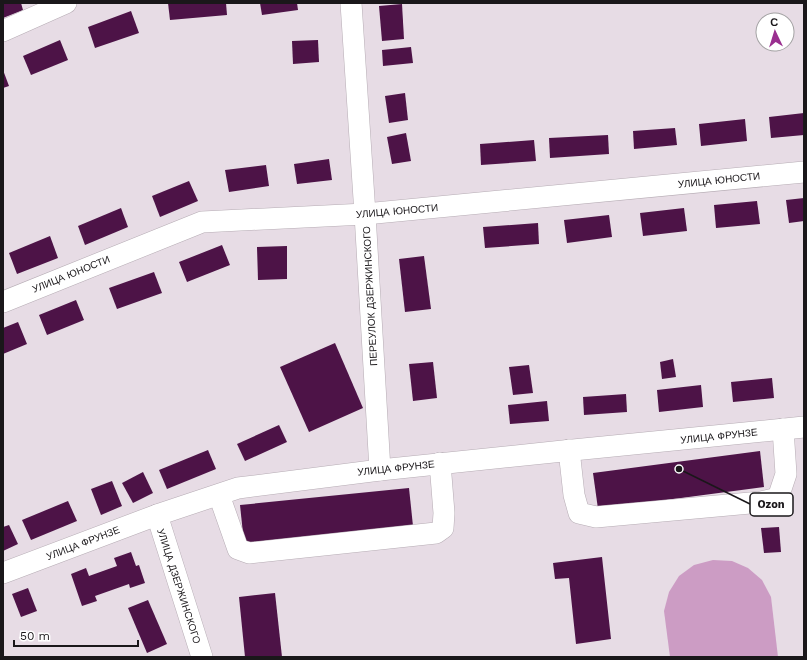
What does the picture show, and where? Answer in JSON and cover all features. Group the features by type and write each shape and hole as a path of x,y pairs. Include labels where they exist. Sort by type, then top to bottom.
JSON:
{"street":[{"path":"3,31 66,3"},
{"name":"ПЕРЕУЛОК ДЗЕРЖИНСКОГО","path":"351,3 380,470"},
{"name":"УЛИЦА ЮНОСТИ","path":"3,302 202,222 365,214 804,172"},
{"name":"УЛИЦА ФРУНЗЕ","path":"3,573 157,515 238,488 440,463 804,428"},
{"path":"569,450 574,495 579,513 596,517 761,502 778,498 786,474 783,429"},
{"path":"219,495 238,548 248,553 436,533 443,528 444,513 440,463"},
{"name":"УЛИЦА ДЗЕРЖИНСКОГО","path":"157,515 202,657"}],"shaded area":[{"path":"713,560 732,561 748,568 762,580 771,597 778,657 670,657 664,611 669,592 679,576 694,565"}],"building":[{"path":"3,3 21,3 23,10 3,18"},
{"path":"168,3 226,3 227,15 170,20"},
{"path":"260,3 297,3 298,10 262,15"},
{"path":"402,4 404,39 382,41 379,6"},
{"path":"131,11 139,33 95,48 88,27"},
{"path":"60,40 68,60 31,75 23,56"},
{"path":"318,40 319,62 293,64 292,41"},
{"path":"411,47 413,63 383,66 382,50"},
{"path":"3,70 9,86 3,88"},
{"path":"405,93 408,120 389,123 385,96"},
{"path":"804,113 804,135 771,138 769,117"},
{"path":"745,119 747,141 701,146 699,124"},
{"path":"675,128 677,145 634,149 633,131"},
{"path":"406,133 411,161 392,164 387,137"},
{"path":"608,135 609,154 550,158 549,138"},
{"path":"534,140 536,161 481,165 480,144"},
{"path":"329,159 332,180 297,184 294,164"},
{"path":"266,165 269,186 229,192 225,170"},
{"path":"189,181 198,201 160,217 152,196"},
{"path":"804,198 804,221 789,223 786,200"},
{"path":"757,201 760,224 716,228 714,205"},
{"path":"121,208 128,227 85,245 78,226"},
{"path":"684,208 687,231 643,236 640,213"},
{"path":"609,215 612,237 567,243 564,220"},
{"path":"538,223 539,244 485,248 483,227"},
{"path":"50,236 58,258 17,274 9,253"},
{"path":"222,245 230,265 187,282 179,262"},
{"path":"287,246 287,279 258,280 257,247"},
{"path":"424,256 431,309 405,312 399,259"},
{"path":"154,272 162,293 117,309 109,288"},
{"path":"76,300 84,320 47,335 39,315"},
{"path":"18,322 27,344 3,354 3,328"},
{"path":"335,343 363,408 309,432 280,367"},
{"path":"673,359 676,377 662,379 660,362"},
{"path":"433,362 437,398 413,401 409,364"},
{"path":"529,365 533,393 513,395 509,367"},
{"path":"772,378 774,398 733,402 731,382"},
{"path":"701,385 703,407 659,412 657,390"},
{"path":"626,394 627,412 584,415 583,397"},
{"path":"547,401 549,421 510,424 508,405"},
{"path":"279,425 287,442 245,461 237,444"},
{"path":"208,450 216,469 167,489 159,470"},
{"path":"760,451 764,487 598,509 593,473"},
{"path":"143,472 153,493 133,503 122,483"},
{"path":"112,481 122,506 101,515 91,489"},
{"path":"409,488 413,526 244,543 240,505"},
{"path":"68,501 77,521 31,540 22,520"},
{"path":"9,525 18,544 3,551 3,527"},
{"path":"779,527 781,552 764,553 761,528"},
{"path":"131,552 136,566 139,565 145,583 130,588 129,584 95,596 97,601 82,606 71,574 86,568 89,576 117,566 114,558"},
{"path":"602,557 611,639 576,644 569,578 555,579 553,563"},
{"path":"28,588 37,611 21,617 12,594"},
{"path":"275,593 282,657 245,657 239,597"},
{"path":"148,600 167,644 147,653 128,608"}],"place":[{"name":"Ozon","path":"679,469"}]}
